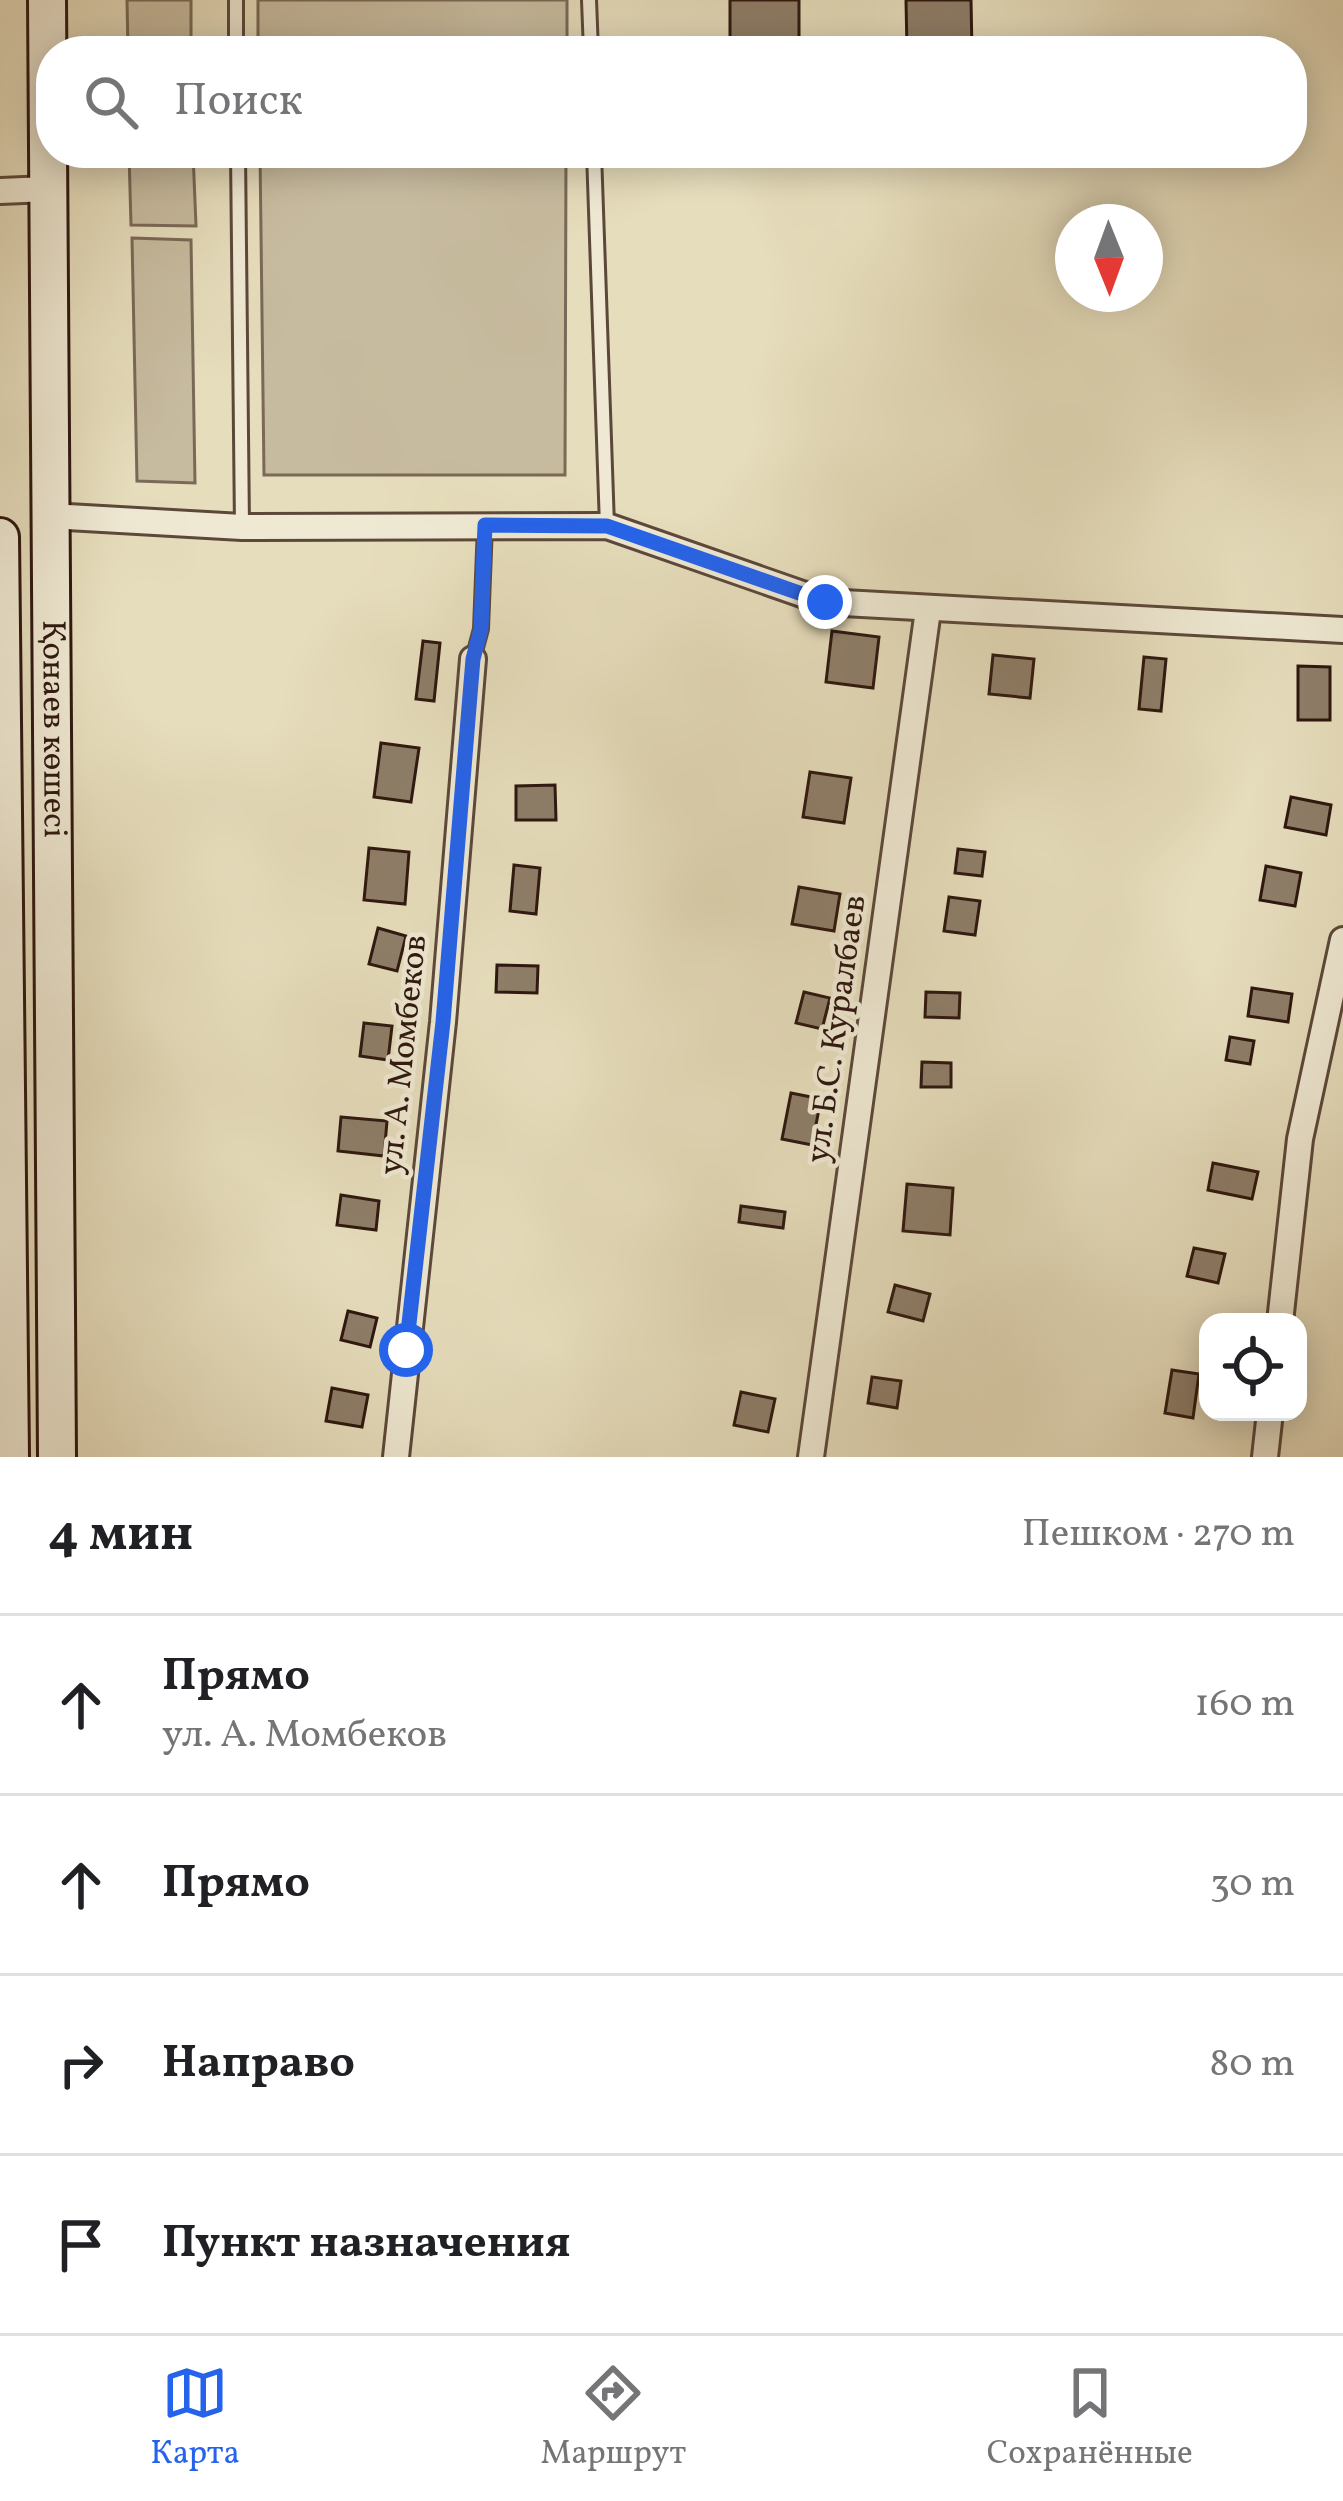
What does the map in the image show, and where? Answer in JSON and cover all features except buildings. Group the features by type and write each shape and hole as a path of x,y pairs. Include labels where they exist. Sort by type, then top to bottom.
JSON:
{"street":[{"name":"Қонаев көшесі","path":"47,0 47,36"},
{"name":"Қонаев көшесі","path":"48,168 56,1457"},
{"path":"0,191 48,190"},
{"path":"50,515 242,527 607,526 825,602 1343,630"},
{"name":"Қонаев көшесі","path":"0,537 10,1457"},
{"name":"ул. Б.С. Куралбаев","path":"812,1457 928,610"},
{"name":"ул. А. Момбеков","path":"397,1457 443,1022 473,659"},
{"path":"1281,1313 1300,1138 1343,940"},
{"path":"1265,1457 1269,1421"}],"lane":[{"path":"236,0 236,36"},
{"path":"590,0 591,36"},
{"path":"238,168 242,527"},
{"path":"595,168 607,526"},
{"path":"473,659 481,629 485,525"}],"shaded area":[{"path":"127,0 191,0 191,36 128,36"},
{"path":"258,0 567,0 567,36 258,36"},
{"path":"129,168 194,168 196,226 131,225"},
{"path":"260,168 566,168 565,475 264,475"},
{"path":"132,238 191,240 195,483 137,481"}],"route":[{"path":"406,1350 443,1022 473,659 481,629 485,525 607,526 825,602"}]}
